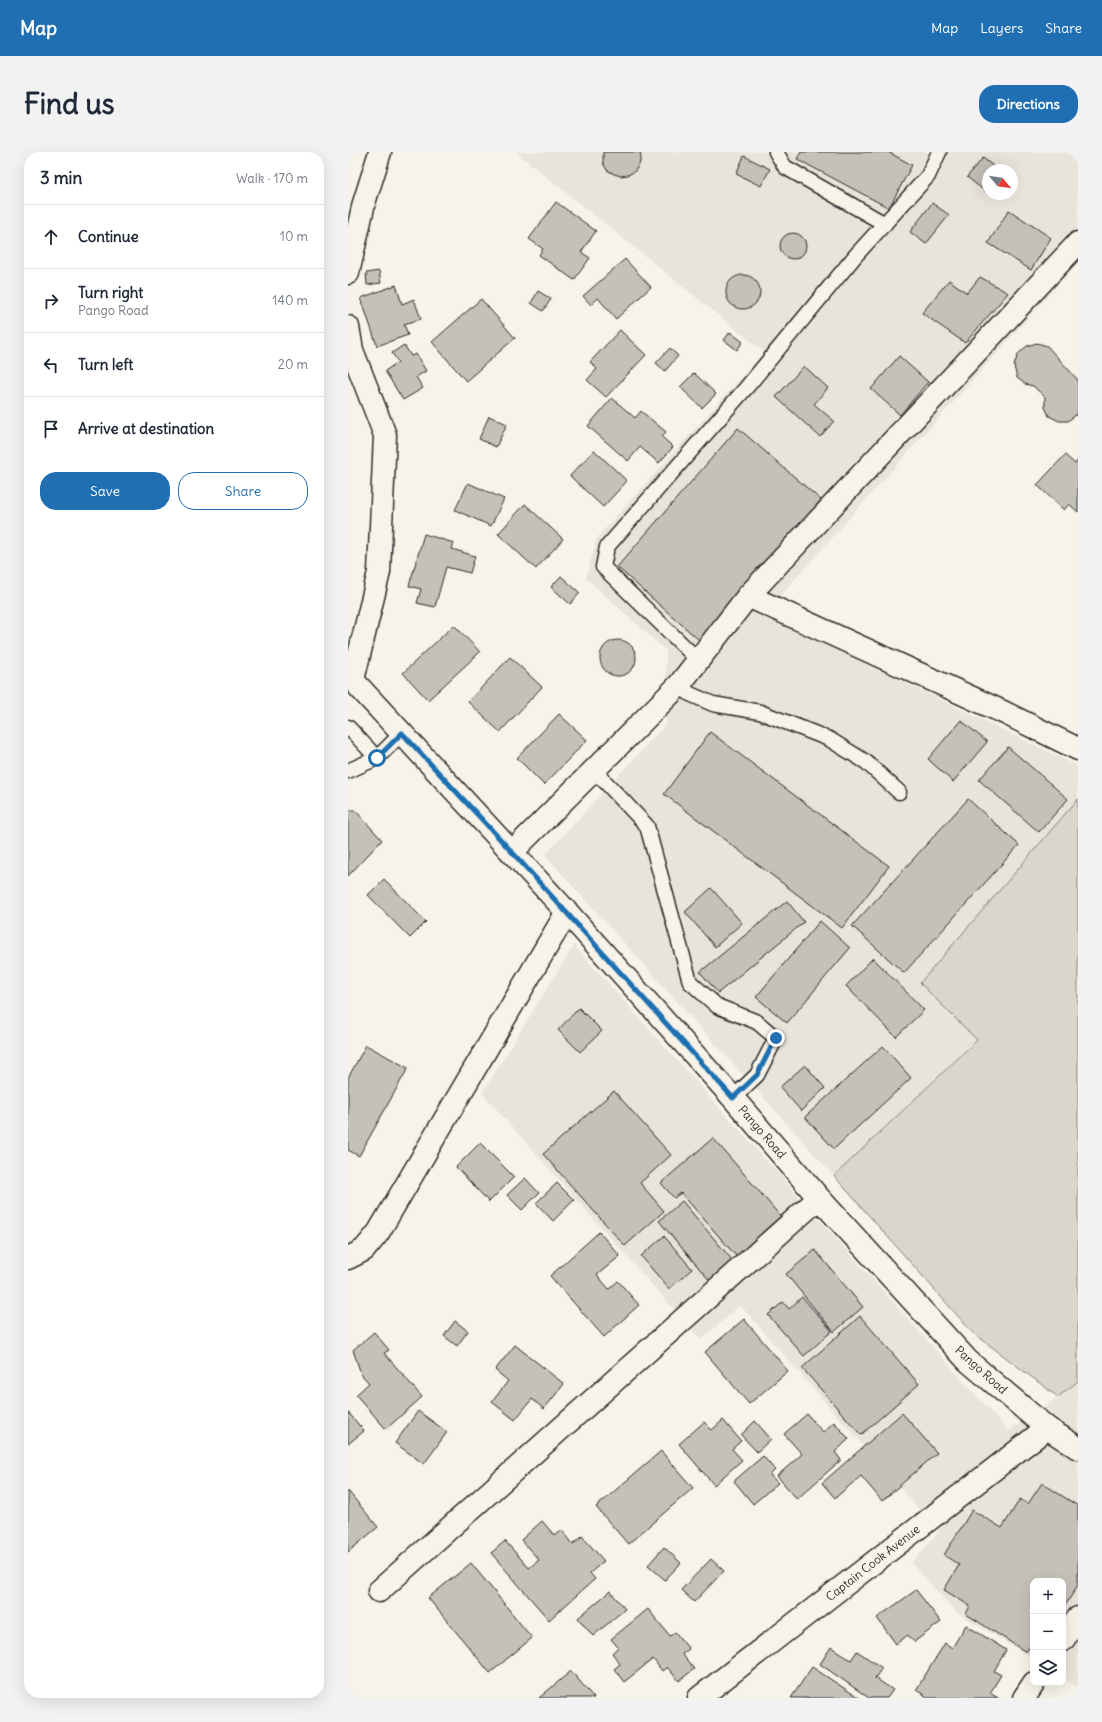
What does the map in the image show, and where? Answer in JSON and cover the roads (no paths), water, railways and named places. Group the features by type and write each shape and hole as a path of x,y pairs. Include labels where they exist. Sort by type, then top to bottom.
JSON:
{"street":[{"path":"348,273 356,200 380,152"},
{"path":"512,852 679,685 748,596 1078,243"},
{"path":"348,327 352,350 385,435 379,572 351,678"},
{"path":"748,596 1003,712 1078,749"},
{"name":"Pango Road","path":"351,678 567,912 733,1098 819,1198 968,1360 1047,1428 1078,1448"},
{"path":"348,1258 364,1250 378,1233 567,912"},
{"path":"379,1591 819,1198"},
{"name":"Captain Cook Avenue","path":"699,1698 1047,1428"},
{"path":"1066,1636 1078,1618"},
{"path":"1024,1698 1032,1686"}],"lane":[{"path":"776,152 785,167 884,224"},
{"path":"698,660 603,567 606,547 746,388 856,255 928,176 939,152"},
{"path":"679,685 690,694 713,704 760,712 829,739 866,762 898,792"},
{"path":"348,728 377,758"},
{"path":"351,764 377,758 402,733"},
{"path":"594,770 647,826 690,982 717,1006 757,1022 776,1038 757,1075 733,1098"}]}
